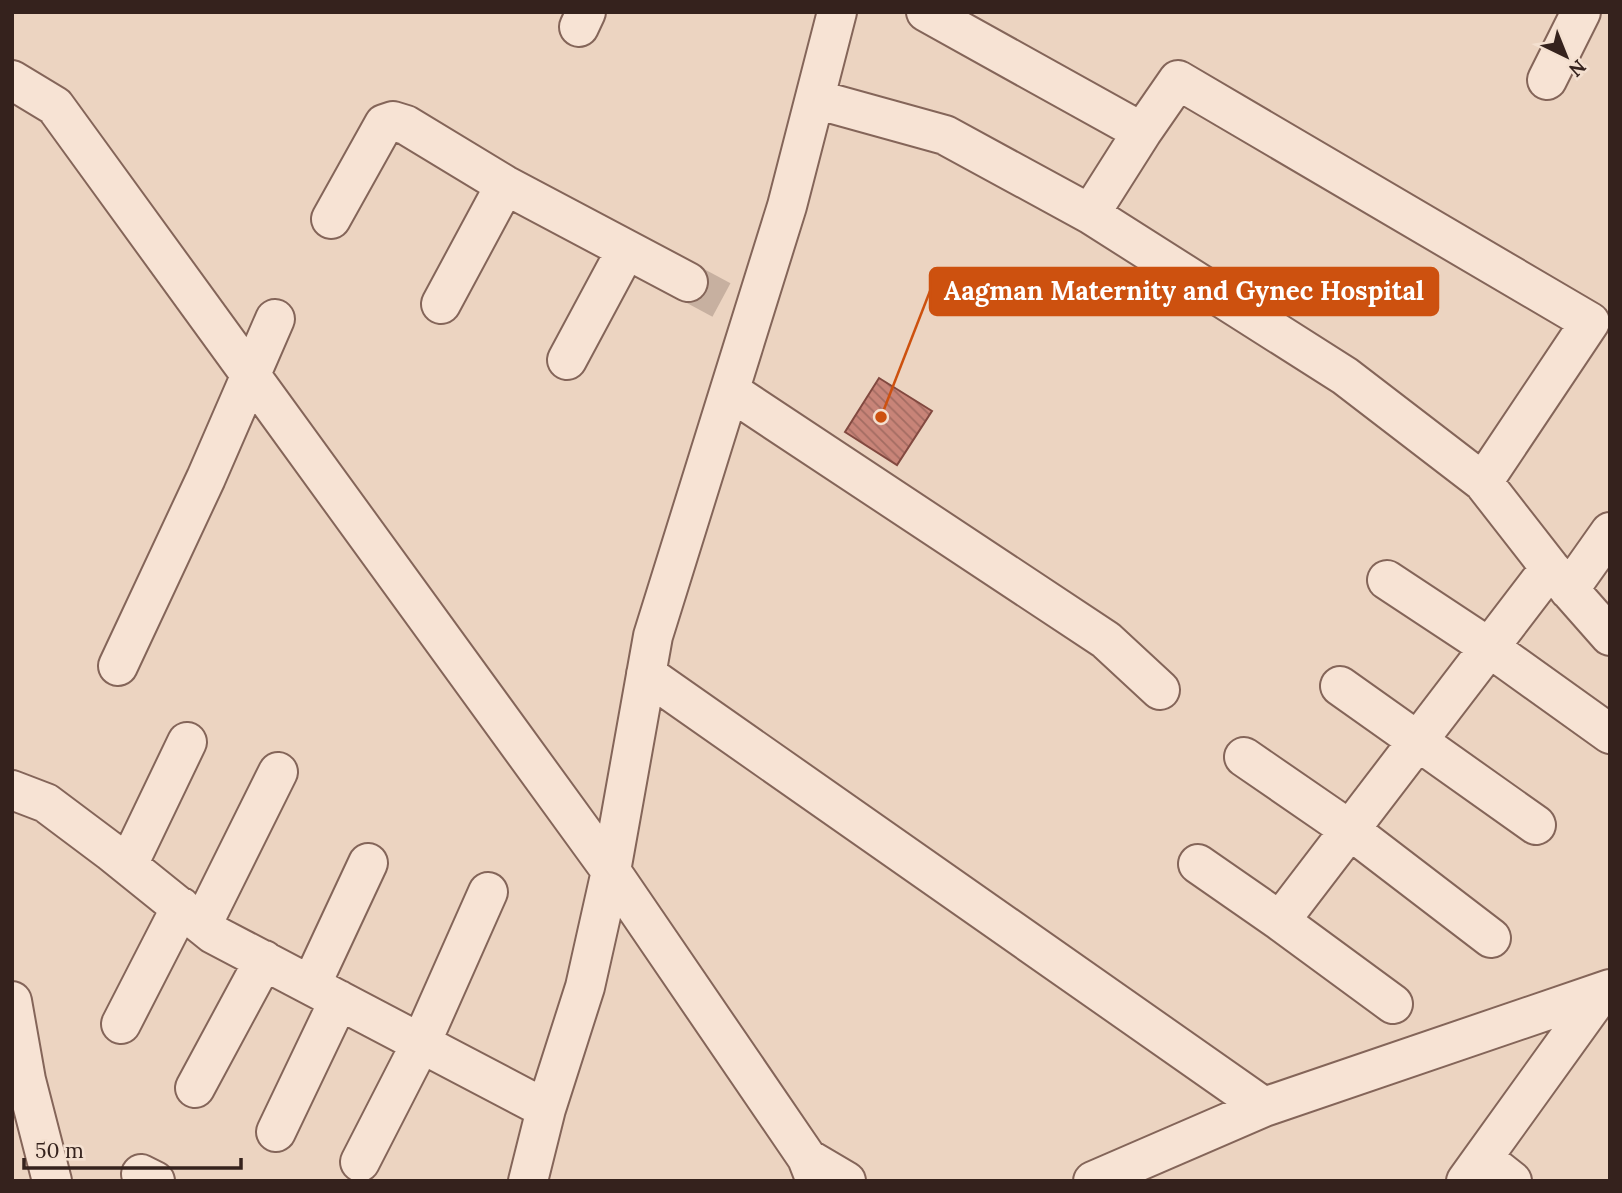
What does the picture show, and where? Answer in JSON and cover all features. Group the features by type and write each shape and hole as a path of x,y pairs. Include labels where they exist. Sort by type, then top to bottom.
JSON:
{"street":[{"path":"535,1177 545,1109 585,987 611,871 653,636 730,391 740,310 787,206 837,12"},
{"path":"926,12 1142,132"},
{"path":"1547,80 1581,12"},
{"path":"1599,12 1610,18"},
{"path":"12,80 55,106 611,871 811,1169 846,1181"},
{"path":"1090,214 1178,80 1590,322 1483,482"},
{"path":"815,99 945,135 1090,214 1345,376 1483,482 1560,579 1610,636"},
{"path":"331,219 384,124 393,121 406,125 505,185 688,282"},
{"path":"441,304 505,185"},
{"path":"567,360 626,250"},
{"path":"118,666 206,478 275,319"},
{"path":"730,391 1107,640 1160,690"},
{"path":"1280,921 1490,648 1610,532"},
{"path":"1387,580 1490,648 1610,734"},
{"path":"646,674 1264,1107"},
{"path":"1340,686 1536,825"},
{"path":"128,865 187,742"},
{"path":"1244,757 1350,830 1491,938"},
{"path":"121,1024 191,916 278,772"},
{"path":"12,790 46,803 213,934 545,1109"},
{"path":"276,1132 368,863"},
{"path":"1198,864 1393,1004"},
{"path":"360,1162 421,1043 488,892"},
{"path":"195,1088 264,960"},
{"path":"1093,1181 1264,1107 1606,990"},
{"path":"1487,1173 1606,990"},
{"path":"12,1001 26,1080 52,1181"}],"building":[{"path":"879,378 932,411 897,465 845,432"}],"tunnel":[{"path":"688,282 727,303"}],"place":[{"name":"Aagman Maternity and Gynec Hospital","path":"881,417"}]}
